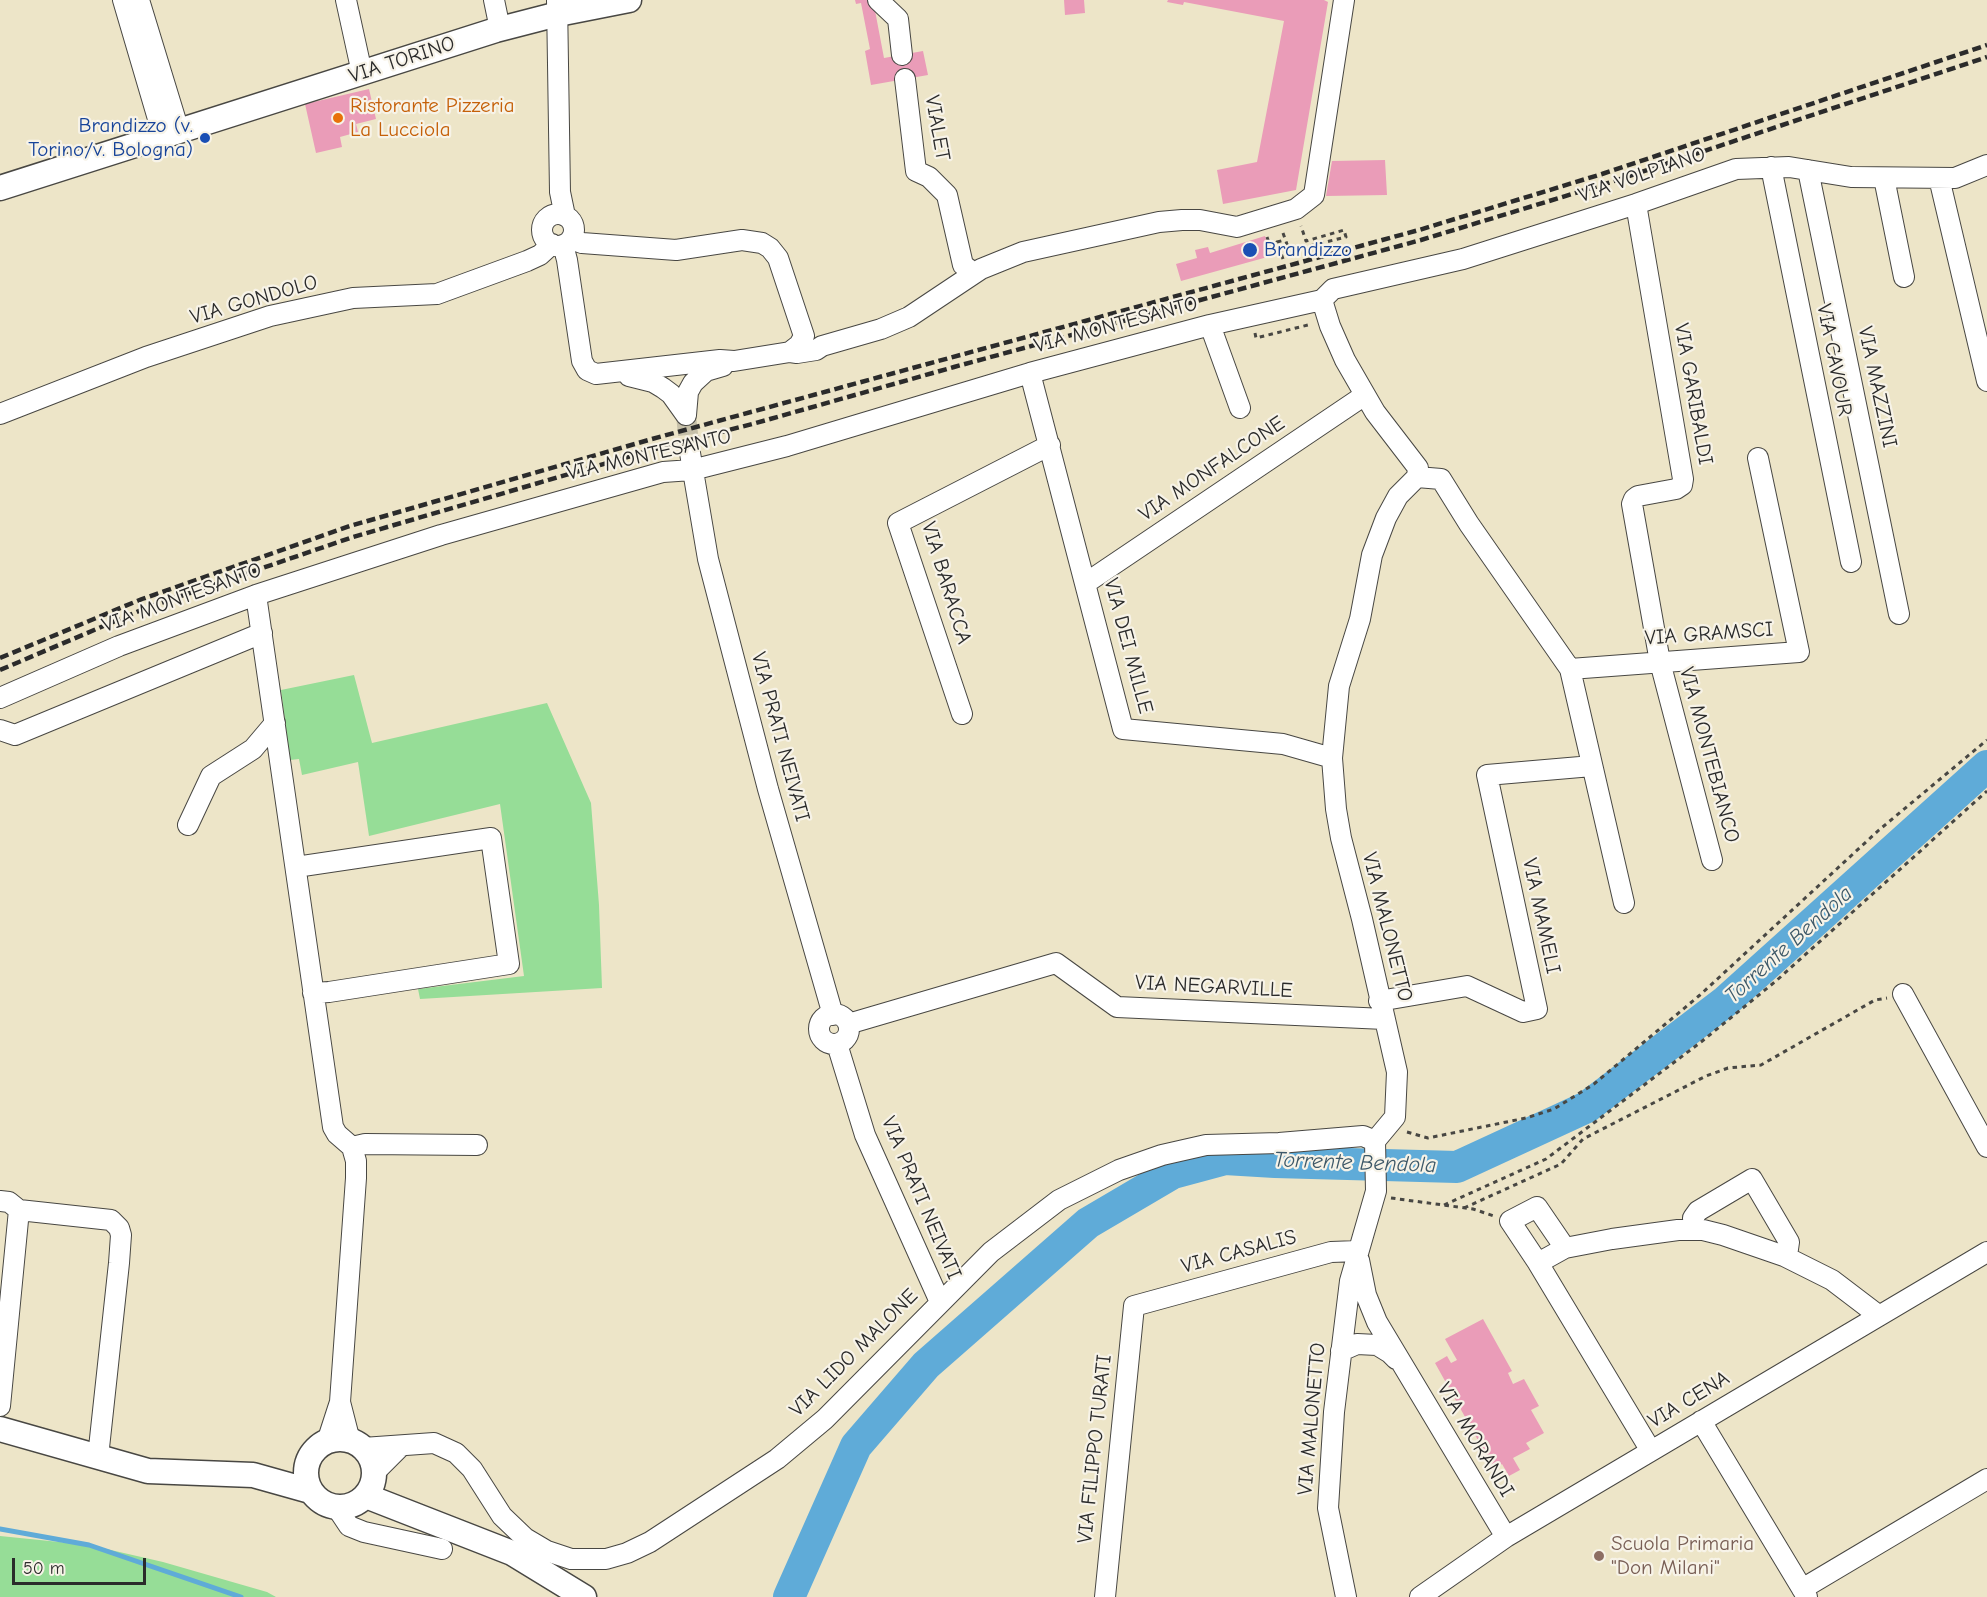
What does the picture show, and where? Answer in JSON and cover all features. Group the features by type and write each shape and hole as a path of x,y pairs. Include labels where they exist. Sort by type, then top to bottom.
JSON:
{"main road":[{"name":"VIA TORINO","path":"0,188 500,29 557,7 629,0"},
{"path":"0,1430 148,1471 253,1475 310,1491"},
{"path":"347,1444 373,1464 370,1484 348,1507 337,1508 326,1505 310,1491 305,1470 308,1460 319,1446 347,1444"},
{"path":"253,1475 308,1460"},
{"path":"370,1484 512,1553 584,1597"}],"street":[{"path":"123,0 171,133"},
{"path":"139,0 171,133"},
{"path":"346,0 362,73"},
{"path":"494,0 500,29"},
{"path":"878,0 898,19 902,55"},
{"path":"614,373 642,378 663,388 671,394 686,415 688,392 699,375 734,361 790,352 806,352 881,329 909,317 974,273 1023,252 1159,222 1200,220 1237,227 1293,211 1314,195 1344,0"},
{"name":"VIA GONDOLO","path":"0,414 146,357 270,316 353,298 437,294 527,261 557,232 560,192 557,7"},
{"name":"VIALET","path":"905,79 916,171 929,177 947,195 963,265 974,273"},
{"name":"VIA VOLPIANO","path":"1322,300 1333,289 1463,259 1636,204 1736,169 1789,167 1851,177 1955,178 1987,165"},
{"name":"VIA CAVOUR","path":"1771,168 1851,561"},
{"name":"VIA MAZZINI","path":"1808,170 1899,614"},
{"path":"1884,177 1904,277"},
{"path":"1940,178 1987,381"},
{"name":"VIA GARIBALDI","path":"1636,204 1683,479 1682,485 1676,489 1638,496 1632,504 1660,662"},
{"path":"557,232 582,243 676,250 742,240 762,243 770,248 778,258 804,336 813,344 822,346"},
{"path":"557,232 567,260 582,361 587,370 596,374 614,373 720,360 734,361"},
{"path":"1322,300 1330,326 1345,360 1375,412 1418,468 1417,477 1441,479 1469,524 1570,669 1624,903"},
{"name":"VIA MONTESANTO","path":"0,698 118,646 256,595 441,535 663,472 691,461 787,446 1030,373 1209,325 1322,300"},
{"path":"1209,325 1240,408"},
{"path":"790,352 799,345 804,336"},
{"name":"VIA DEI MILLE","path":"1030,373 1123,729 1283,744 1332,758"},
{"name":"VIA MONFALCONE","path":"1086,583 1365,395"},
{"name":"VIA BARACCA","path":"962,714 898,523 1050,445"},
{"name":"VIA GRAMSCI","path":"1570,669 1799,652 1758,458"},
{"name":"VIA PRATI NEIVATI","path":"691,461 708,559 747,709 840,1019"},
{"name":"VIA MALONETTO","path":"1346,1597 1328,1508 1334,1412 1350,1281 1375,1193 1379,1140 1395,1117 1396,1072 1362,919 1341,838 1332,758 1339,686 1360,619 1372,555 1386,518 1398,496 1417,477"},
{"path":"256,595 333,1127 337,1134 352,1147 356,1161 340,1402 347,1444"},
{"path":"0,730 15,735 262,633"},
{"name":"VIA MONTEBIANCO","path":"1660,662 1712,860"},
{"path":"189,825 211,776 253,750 275,723"},
{"name":"VIA MAMELI","path":"1382,1010 1467,986 1523,1012 1537,1009 1487,775 1592,766"},
{"path":"296,867 491,838 509,964 313,993"},
{"name":"VIA NEGARVILLE","path":"840,1019 1056,963 1117,1007 1382,1010"},
{"path":"1903,994 1987,1148"},
{"path":"840,1019 848,1034 842,1042 837,1044 824,1040 819,1032 821,1022 840,1019"},
{"name":"VIA PRATI NEIVATI","path":"837,1044 865,1135 940,1302"},
{"name":"VIA LIDO MALONE","path":"347,1444 401,1446 434,1443 456,1453 472,1469 502,1516 525,1538 547,1551 571,1559 606,1559 627,1553 650,1542 777,1459 825,1419 991,1252 1059,1200 1119,1170 1162,1155 1206,1145 1279,1143 1364,1136 1379,1140"},
{"path":"352,1147 365,1144 477,1145"},
{"path":"1695,1230 1693,1218 1698,1211 1752,1179 1789,1242 1784,1256"},
{"path":"0,1201 9,1202 19,1210 111,1220 119,1228 121,1235 98,1457"},
{"path":"1566,1248 1538,1207 1510,1221 1538,1263 1650,1450"},
{"path":"0,1406 19,1210"},
{"path":"1538,1263 1566,1248 1612,1239 1678,1230 1695,1230 1723,1235 1784,1256 1832,1281 1878,1315"},
{"name":"VIA CASALIS","path":"1134,1306 1331,1252 1358,1251"},
{"name":"VIA MORANDI","path":"1358,1251 1360,1273 1377,1322 1506,1537"},
{"name":"VIA CENA","path":"1420,1597 1506,1537 1987,1252"},
{"name":"VIA FILIPPO TURATI","path":"1105,1597 1134,1306"},
{"name":"VIA MORANDI","path":"1341,1351 1357,1344 1377,1345 1390,1353 1403,1368"},
{"path":"1701,1421 1804,1593 1987,1479"},
{"path":"370,1484 401,1446"},
{"path":"337,1508 348,1526 364,1532 442,1549"}],"path":[{"path":"1293,250 1346,237 1344,230 1306,241 1299,221"},
{"path":"1266,231 1273,255"},
{"path":"1283,232 1288,247"},
{"path":"1282,259 1277,242 1285,240"},
{"path":"1379,1140 1428,1138 1526,1118 1554,1109 1594,1084 1700,995 1879,830 1987,740"},
{"path":"1444,1205 1546,1159 1692,1050 1776,981 1987,791"},
{"path":"1464,1208 1561,1164 1584,1139 1706,1076 1728,1068 1761,1065 1875,1000 1903,994"},
{"path":"1375,1193 1464,1208 1510,1221"}],"green space":[{"path":"354,675 372,743 547,703 591,803 599,905 602,988 420,999 418,989 524,976 500,804 369,836 358,762 302,775 299,759 290,760 281,690"},
{"path":"0,1536 89,1545 163,1562 267,1592 276,1597 0,1597"}],"building":[{"path":"855,0 873,0 884,58 923,51 928,75 871,85 865,51 870,49 861,3 856,4"},
{"path":"1064,0 1084,0 1085,13 1065,15"},
{"path":"1168,0 1324,0 1328,2 1296,190 1223,204 1217,170 1257,162 1284,21 1184,2 1183,5 1167,2"},
{"path":"369,89 376,119 356,124 358,132 340,137 342,147 316,153 305,104"},
{"path":"1385,160 1387,195 1326,196 1332,161"},
{"path":"1265,236 1271,256 1181,281 1176,264 1197,258 1195,250 1208,247 1210,253"},
{"path":"1483,1319 1512,1371 1508,1373 1513,1384 1524,1379 1539,1406 1531,1410 1544,1433 1526,1443 1530,1449 1513,1458 1520,1470 1509,1476 1502,1464 1494,1469 1435,1363 1447,1356 1451,1363 1457,1360 1445,1339"}],"waterway":[{"name":"Torrente Bendola","path":"789,1597 856,1446 926,1365 1088,1223 1173,1173 1225,1159 1457,1167 1587,1107 1726,1001 1987,766"},
{"path":"0,1529 89,1545 241,1597"}],"tunnel":[{"path":"686,415 690,453"}],"railway":[{"path":"0,658 142,599 350,526 652,439 1419,230 1602,174 1987,45"},
{"path":"0,670 146,608 353,537 655,449 1421,240 1605,184 1987,57"}],"place":[{"name":"Ristorante Pizzeria La Lucciola","path":"338,118"},
{"name":"Brandizzo (v. Torino/v. Bologna)","path":"205,138"},
{"name":"Brandizzo","path":"1250,250"},
{"name":"Scuola Primaria \"Don Milani\"","path":"1599,1556"}]}
